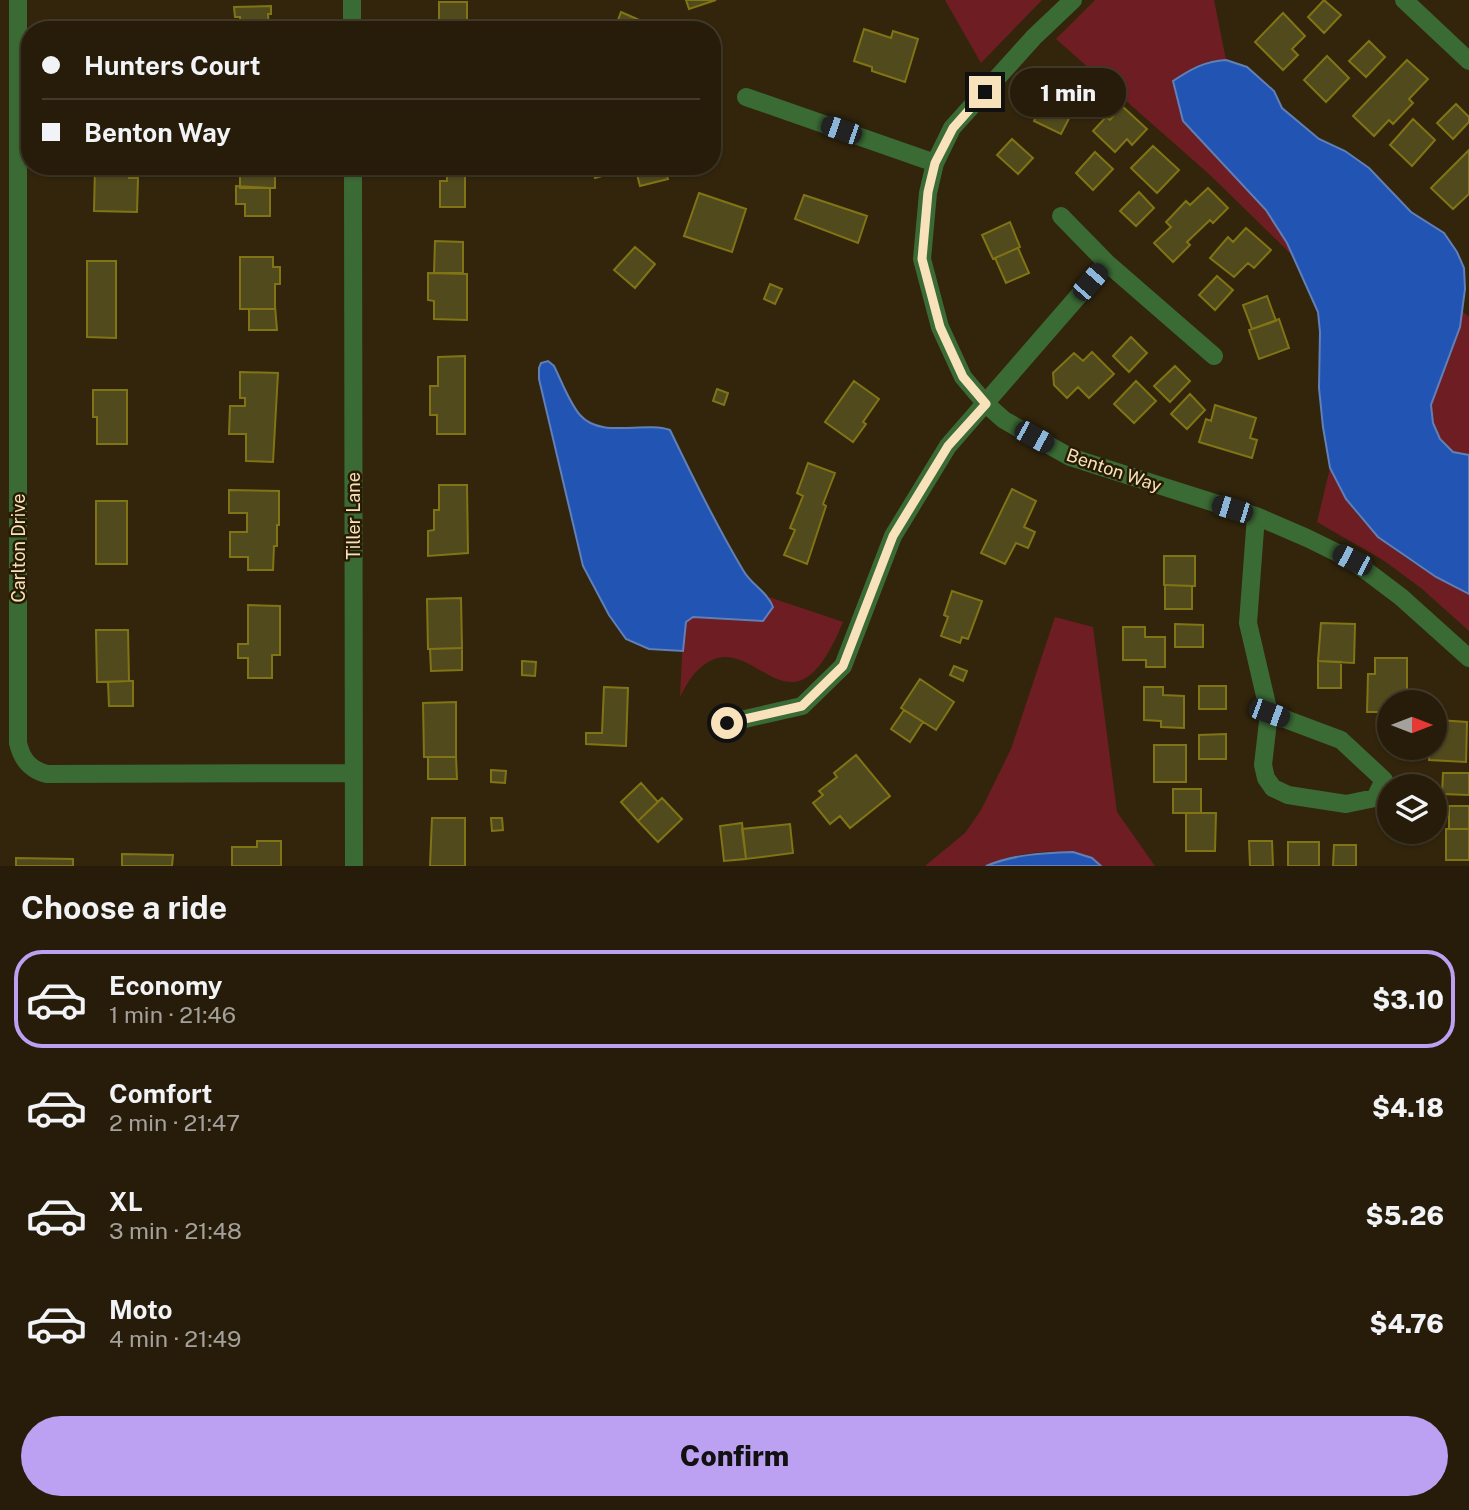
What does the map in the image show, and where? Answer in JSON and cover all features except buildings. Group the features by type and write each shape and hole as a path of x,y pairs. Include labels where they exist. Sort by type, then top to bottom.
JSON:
{"street":[{"name":"Carlton Drive","path":"18,0 18,715 21,755 36,771 47,774 354,773"},
{"path":"352,0 352,21"},
{"name":"Benton Way","path":"1073,0 1034,37 953,128 935,163 928,192 922,259 940,327 963,377 1004,420 1070,457 1256,516 1352,560 1401,597 1469,658"},
{"path":"1404,0 1469,61"},
{"path":"746,97 935,163"},
{"name":"Tiller Lane","path":"352,175 354,866"},
{"path":"1061,216 1107,263 1214,356"},
{"path":"727,723 802,706 843,666 893,536 948,446 1107,263"},
{"path":"1256,516 1248,623 1269,713 1263,765 1266,778 1273,788 1288,795 1346,804 1375,798 1384,780 1341,740 1269,713"}],"shaded area":[{"path":"945,0 1042,0 981,63"},
{"path":"1095,0 1214,0 1226,60 1210,61 1192,68 1182,121 1266,210 1294,257 1210,175 1056,39"},
{"path":"1462,311 1469,317 1469,455 1453,452 1440,439 1433,423 1431,405 1455,342"},
{"path":"1330,468 1356,514 1384,542 1417,565 1469,594 1469,631 1421,588 1383,560 1317,522"},
{"path":"769,597 843,622 823,660 805,678 787,682 736,659 718,658 695,673 680,697 686,622 693,617 763,621 773,608"},
{"path":"1055,617 1093,627 1117,812 1155,866 1101,866 1091,859 1068,852 1042,852 1017,855 985,866 925,866 965,833 981,810 1011,749"}],"water":[{"path":"1226,60 1247,67 1274,91 1282,108 1319,139 1345,151 1369,168 1411,212 1444,233 1457,252 1464,268 1465,289 1460,327 1431,405 1433,423 1440,439 1453,452 1469,455 1469,594 1436,577 1378,537 1346,499 1330,468 1319,388 1318,312 1287,243 1266,210 1183,121 1173,81 1198,66"},
{"path":"548,361 554,366 576,410 589,422 611,428 648,427 670,430 733,553 746,575 773,607 763,621 693,617 686,622 683,651 649,649 626,639 609,615 583,566 539,379 541,363"},
{"path":"1073,852 1092,858 1101,866 986,866 1018,857"}],"route":[{"path":"727,723 802,706 843,666 893,536 948,446 986,404 963,377 940,327 922,259 928,192 935,163 953,128 985,92"}]}
